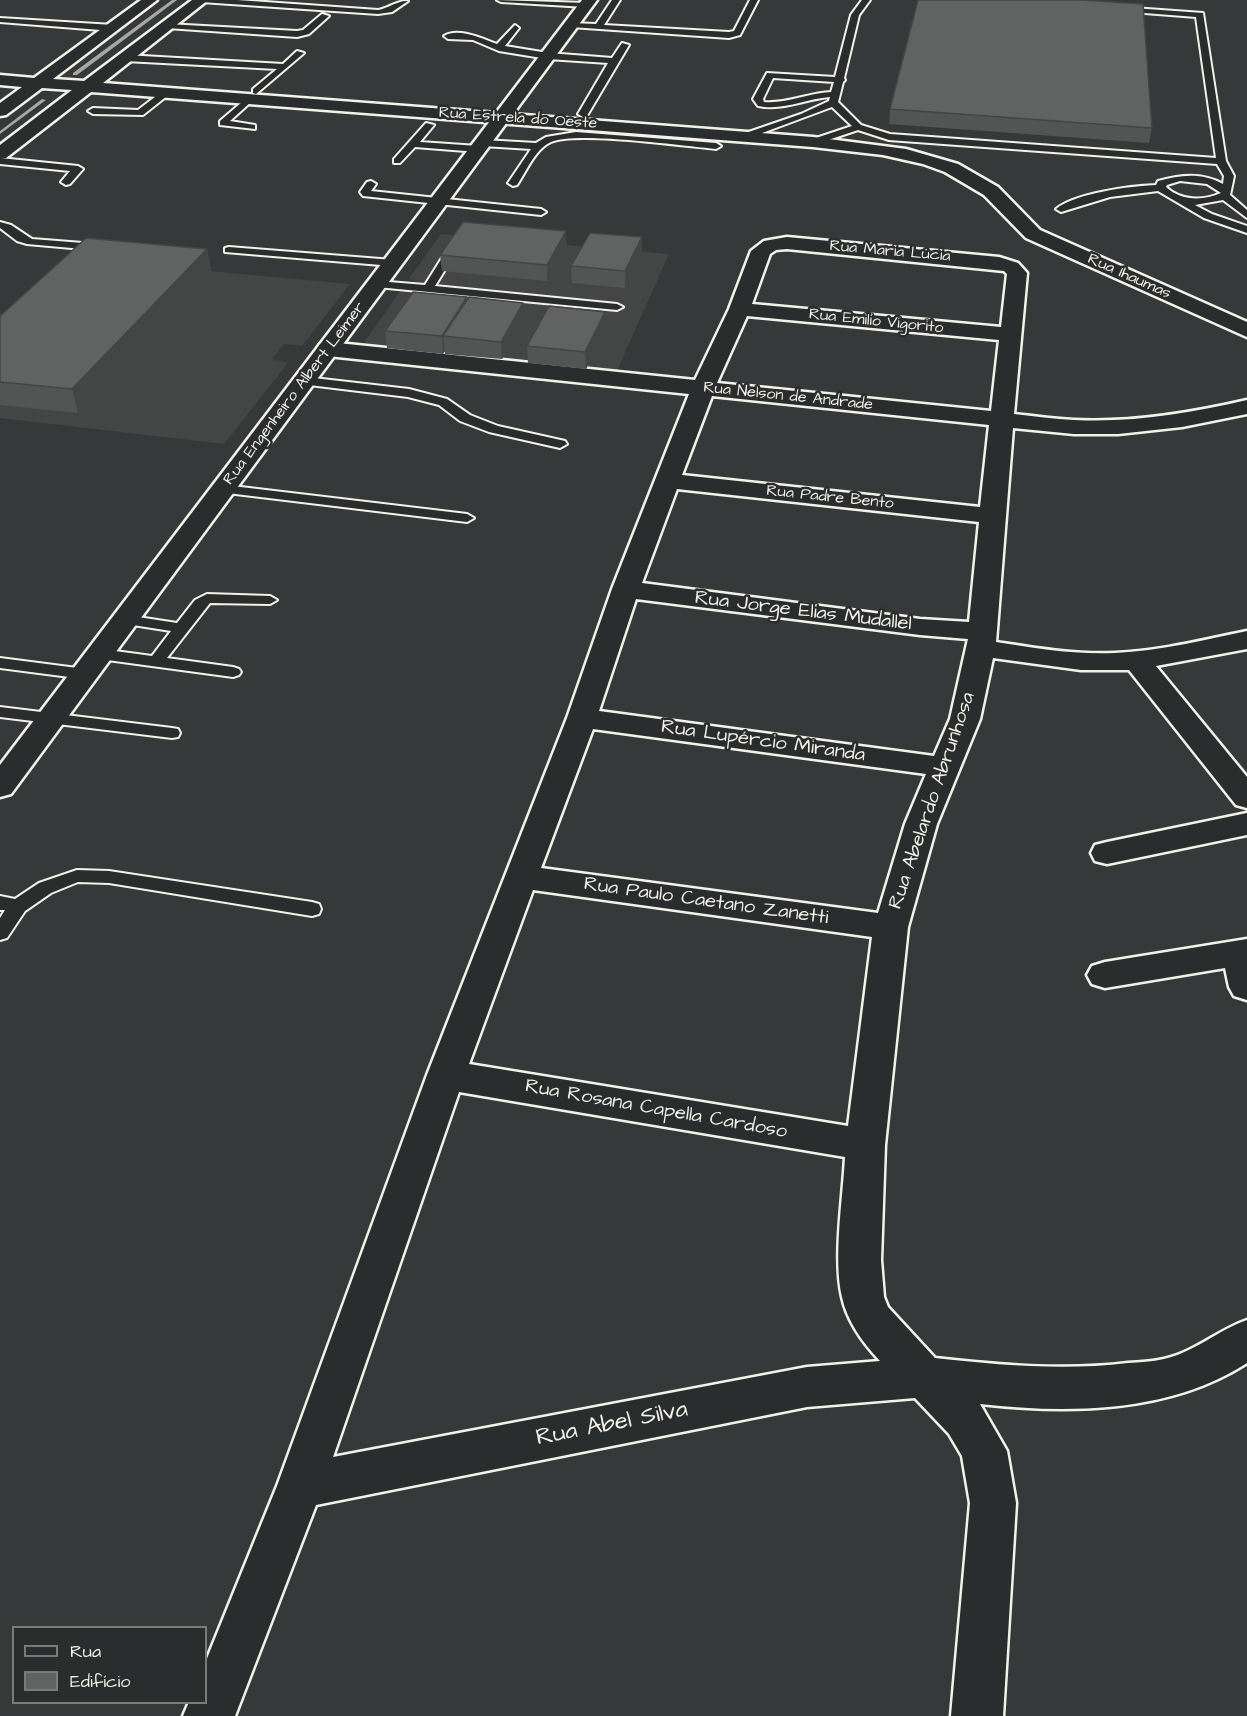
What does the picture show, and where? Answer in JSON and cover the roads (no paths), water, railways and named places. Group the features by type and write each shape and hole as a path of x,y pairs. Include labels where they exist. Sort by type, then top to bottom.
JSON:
{"street":[{"path":"0,111 150,0"},
{"path":"0,154 201,0"},
{"name":"Rua Engenheiro Albert Leimer","path":"0,788 571,25 594,2"},
{"name":"Rua Estrela do Oeste","path":"0,80 167,92 253,95 877,149 952,170 990,190 1006,204 1015,219"},
{"name":"Rua Ihaumas","path":"1015,219 1028,231 1041,238 1247,330"},
{"name":"Rua Maria Lúcia","path":"740,309 761,251 771,245 787,243 999,263 1011,267 1017,273"},
{"name":"Rua Abelardo Abrunhosa","path":"978,1716 993,1503 984,1451 965,1419 870,1318 863,1297 860,1260 865,1146 891,927 921,824 965,719 981,639 1017,273"},
{"path":"209,1716 300,1486 446,1075 582,717 626,589 703,388 740,309"},
{"name":"Rua Emilio Vigorito","path":"740,309 1012,335"},
{"name":"Rua Nelson de Andrade","path":"328,349 1074,427 1112,428 1158,424 1247,407"},
{"path":"1218,414 1247,426"},
{"name":"Rua Padre Bento","path":"668,481 992,516"},
{"name":"Rua Jorge Elias Mudallel","path":"626,589 920,627 1066,660 1137,661 1247,640"},
{"path":"1137,661 1247,798"},
{"name":"Rua Lupércio Miranda","path":"582,717 945,767"},
{"path":"1107,853 1247,824"},
{"name":"Rua Paulo Caetano Zanetti","path":"522,877 891,927"},
{"path":"1105,975 1243,953 1247,987"},
{"name":"Rua Rosana Capella Cardoso","path":"446,1075 865,1146"},
{"name":"Rua Abel Silva","path":"300,1486 807,1387 926,1377 1003,1386 1088,1388 1165,1379 1214,1360 1247,1339"}],"lane":[{"path":"201,0 378,12 389,10 404,1"},
{"path":"501,0 594,2 616,0"},
{"path":"598,27 616,0"},
{"path":"571,25 729,35 737,33 754,0"},
{"path":"743,136 804,116 835,99 855,15 866,0"},
{"path":"1109,8 1200,15 1221,161 1229,176 1225,195"},
{"path":"167,26 297,34 306,32 325,16"},
{"path":"0,22 110,30"},
{"path":"499,48 515,28"},
{"path":"448,36 474,39 499,48 548,56 614,61"},
{"path":"583,114 626,45"},
{"path":"252,127 224,123 300,53"},
{"path":"125,58 285,67"},
{"path":"841,80 770,75 758,99 761,104 769,106 780,106 798,98 835,99 858,127 882,136 910,140 1221,161"},
{"path":"798,98 804,76"},
{"path":"93,111 140,112 167,92"},
{"path":"397,161 429,125"},
{"path":"813,142 858,127"},
{"path":"513,183 538,146 549,139 576,135 717,146"},
{"path":"414,144 538,146"},
{"path":"0,161 78,169 66,182"},
{"path":"1191,178 1221,161"},
{"path":"1161,188 1162,183 1168,180 1191,178 1208,181 1221,186 1225,195 1247,215"},
{"path":"371,184 365,192 367,194 439,201 495,212 541,212"},
{"path":"1061,209 1090,197 1113,192 1161,188 1208,216 1247,230"},
{"path":"1176,198 1195,202 1213,201 1225,195"},
{"path":"0,225 30,242 83,246"},
{"path":"428,289 459,240"},
{"path":"228,250 393,263"},
{"path":"377,284 617,307"},
{"path":"305,381 409,393 443,402 465,418 494,429 560,444"},
{"path":"224,489 467,518"},
{"path":"157,661 200,603 207,598 270,600"},
{"path":"125,620 181,628"},
{"path":"100,654 233,672"},
{"path":"0,663 85,674"},
{"path":"0,712 172,733"},
{"path":"0,933 9,904 77,876 110,877 312,909"}],"waterway":[{"path":"75,74 175,0"},
{"path":"0,133 44,100"}]}
